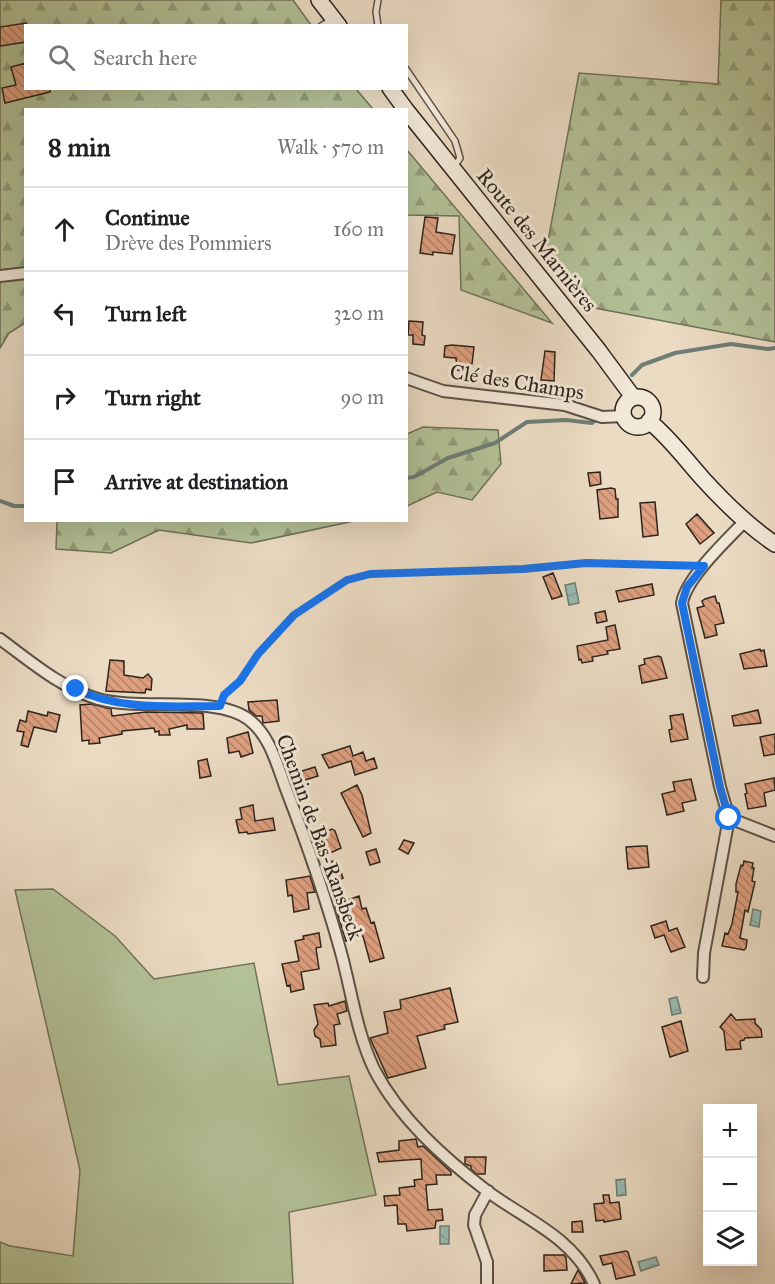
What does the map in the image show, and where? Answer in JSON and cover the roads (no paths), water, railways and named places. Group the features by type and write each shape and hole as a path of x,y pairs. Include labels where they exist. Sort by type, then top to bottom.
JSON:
{"street":[{"path":"319,0 331,23"},
{"name":"Route des Marnières","path":"391,90 405,108"},
{"name":"Route des Marnières","path":"408,112 633,397 646,399 650,403 652,416 649,421 665,434 704,480 745,520 775,544"},
{"path":"0,276 24,273"},
{"name":"Clé des Champs","path":"408,379 444,391 565,405 602,417 624,416"},
{"path":"633,397 625,405 624,416 628,423 643,426 649,421"},
{"path":"703,977 706,942 729,818 720,787 682,603 687,587 745,520"},
{"name":"Chemin de Bas-Ransbeck","path":"0,639 49,674 99,699 145,705 220,706 248,719 262,732 270,748 332,921 361,1034 375,1071 413,1124 488,1191 566,1244 579,1258 594,1284"},
{"path":"729,818 775,836"},
{"path":"487,1284 487,1262 474,1225 475,1215 488,1191"}],"lane":[{"path":"378,0 376,12 378,24"},
{"path":"408,72 455,141 460,158 453,168"}],"water":[{"path":"575,583 579,603 569,605 565,585"},
{"path":"753,909 761,911 759,927 750,925"},
{"path":"677,997 681,1013 672,1015 669,999"},
{"path":"625,1179 626,1195 617,1196 616,1180"},
{"path":"440,1226 449,1226 449,1244 440,1244"},
{"path":"656,1257 659,1265 641,1271 638,1262"}],"waterway":[{"path":"632,375 642,365 675,353 731,344 775,348"},
{"path":"408,478 414,477 448,458 495,443 527,422 566,420 592,423 597,419"},
{"path":"0,501 14,506 24,506"}]}
